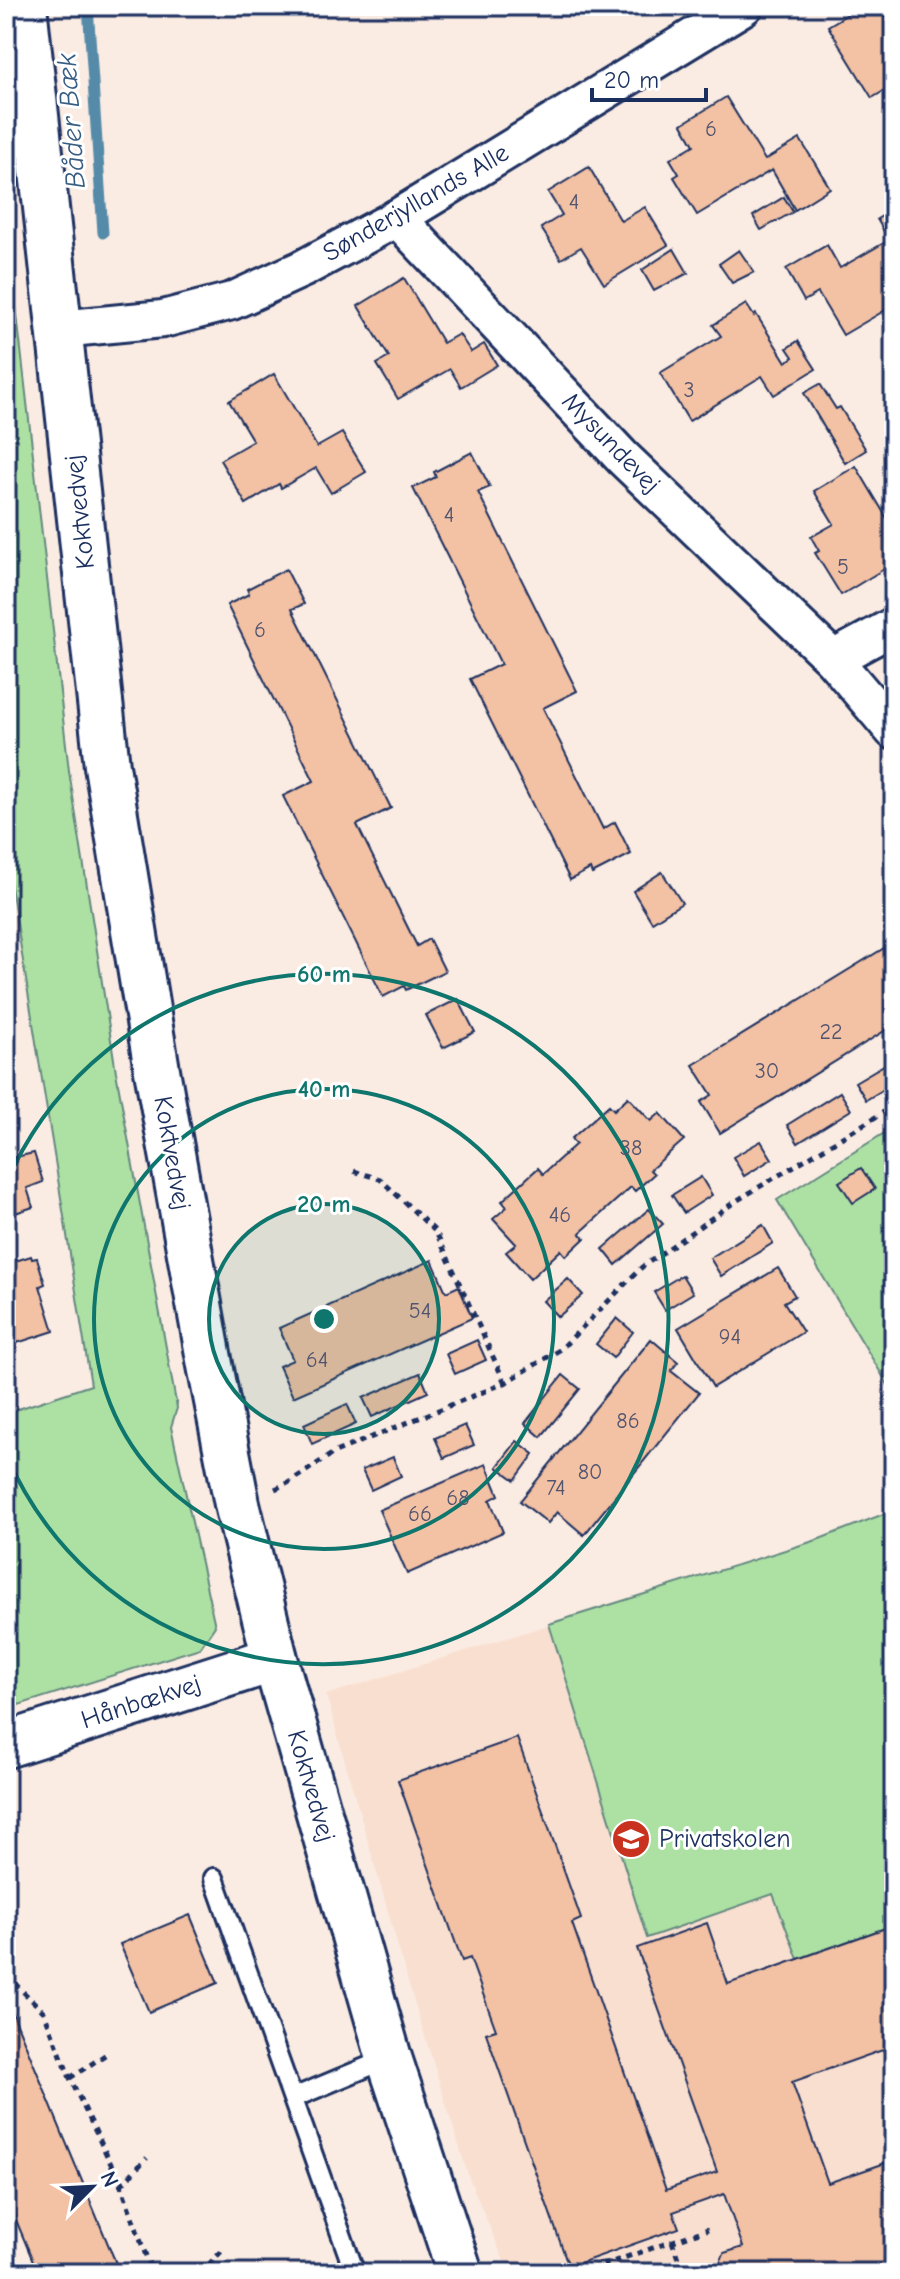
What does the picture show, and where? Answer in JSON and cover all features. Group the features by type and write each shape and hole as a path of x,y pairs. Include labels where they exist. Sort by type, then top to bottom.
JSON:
{"street":[{"name":"Koktvedvej","path":"24,6 107,766 157,1070 237,1504 275,1659 389,2058 460,2273"},
{"name":"Sønderjyllands Alle","path":"60,329 163,319 232,301 302,269 397,218 744,6"},
{"name":"Mysundevej","path":"397,218 623,458 833,659 894,731"},
{"path":"833,659 894,626"},
{"name":"Hånbækvej","path":"6,1745 275,1659"}],"lane":[{"path":"214,1878 355,2273"},
{"path":"293,2098 389,2058"}],"path":[{"path":"237,1504 288,1483 335,1452 505,1383 561,1349 642,1267 665,1250 736,1201 894,1106"},
{"path":"354,1171 380,1179 436,1232 505,1383"},
{"path":"11,1961 6,1976 44,2012 70,2078 121,2185 152,2273"},
{"path":"70,2078 108,2053"},
{"path":"121,2185 147,2158"},
{"path":"580,2273 708,2229"},
{"path":"672,2241 683,2273"},
{"path":"200,2273 222,2251"}],"shaded area":[{"name":"Privatskolen","path":"894,1510 894,2273 509,2273 469,2178 408,1982 326,1695 817,1540"}],"green space":[{"path":"6,218 69,771 116,1072 177,1408 171,1427 215,1626 200,1648 6,1709 6,1413 91,1385 6,855"},
{"path":"894,1127 894,1395 777,1200"},
{"path":"894,1510 894,1925 798,1959 773,1894 647,1938 549,1624 817,1540"}],"building":[{"path":"861,6 878,6 894,33 894,85 872,98 828,26"},
{"path":"726,97 765,160 800,139 830,188 795,210 772,170 697,215 674,177 679,174 670,159 694,145 682,124"},
{"path":"589,167 621,221 645,207 668,245 604,284 581,247 561,259 541,228 562,215 548,192"},
{"path":"784,197 793,212 761,230 753,216"},
{"path":"894,209 894,305 843,335 818,293 804,301 786,269 827,245 840,268 889,240 877,219"},
{"path":"674,249 688,273 654,291 642,270"},
{"path":"739,250 754,272 732,283 719,264"},
{"path":"404,278 443,343 459,334 471,352 484,344 497,365 461,387 450,369 398,399 377,364 389,357 358,306"},
{"path":"746,304 754,316 756,314 786,362 793,357 787,348 798,341 816,369 774,395 762,376 689,421 660,373 721,336 713,325"},
{"path":"274,374 317,447 342,433 366,472 331,493 316,468 281,488 279,484 246,504 220,460 253,441 229,401"},
{"path":"820,384 836,409 840,407 866,450 845,463 804,393"},
{"path":"472,452 490,487 478,492 577,691 543,708 603,829 615,822 631,854 592,874 590,869 570,880 470,679 501,664 413,488 436,477 434,472"},
{"path":"856,466 894,530 894,563 841,595 815,553 819,551 811,537 834,524 814,491"},
{"path":"286,569 304,604 292,609 391,808 357,825 417,946 429,939 445,971 406,990 404,986 383,997 283,796 314,781 227,605 249,594 247,589"},
{"path":"662,872 682,903 652,922 633,891"},
{"path":"894,942 894,1025 720,1133 701,1102 712,1095 693,1065"},
{"path":"458,999 475,1032 443,1048 426,1015"},
{"path":"894,1059 894,1083 866,1100 855,1082"},
{"path":"840,1092 851,1110 798,1143 787,1125"},
{"path":"628,1097 651,1121 660,1113 684,1140 650,1170 654,1174 635,1191 631,1187 580,1233 585,1238 566,1256 561,1250 530,1279 506,1252 516,1244 493,1219 507,1207 502,1201 538,1168 543,1174 576,1144 571,1139 609,1105 614,1110"},
{"path":"761,1141 772,1159 744,1176 733,1157"},
{"path":"34,1153 43,1182 27,1188 33,1207 6,1216 6,1159"},
{"path":"861,1168 875,1189 853,1203 839,1182"},
{"path":"701,1177 712,1195 684,1213 672,1195"},
{"path":"649,1209 663,1224 616,1265 603,1249"},
{"path":"763,1225 773,1243 721,1276 710,1258"},
{"path":"31,1256 32,1259 37,1258 45,1284 40,1286 54,1331 17,1343 15,1336 6,1339 6,1264"},
{"path":"432,1260 446,1292 459,1286 472,1318 293,1397 279,1366 293,1360 279,1328"},
{"path":"778,1268 795,1296 784,1302 803,1332 713,1387 678,1328"},
{"path":"682,1275 693,1293 665,1310 654,1292"},
{"path":"568,1279 583,1295 558,1317 543,1301"},
{"path":"617,1318 633,1332 613,1358 596,1344"},
{"path":"651,1339 678,1362 671,1371 699,1393 584,1535 557,1512 548,1523 520,1501"},
{"path":"477,1340 486,1360 455,1374 446,1354"},
{"path":"420,1373 428,1392 372,1417 363,1398"},
{"path":"563,1375 580,1389 541,1437 525,1423"},
{"path":"347,1404 356,1424 312,1444 304,1424"},
{"path":"465,1425 474,1445 444,1458 435,1438"},
{"path":"517,1441 534,1454 515,1480 497,1467"},
{"path":"393,1457 401,1476 371,1490 362,1470"},
{"path":"486,1464 499,1495 490,1500 503,1532 407,1574 379,1510"},
{"path":"517,1738 581,1919 572,1923 666,2190 717,2172 637,1948 707,1923 728,1984 894,1925 894,2046 792,2082 828,2183 894,2160 894,2273 720,2273 718,2268 724,2253 743,2247 724,2194 673,2212 679,2228 569,2267 486,2033 496,2030 470,1958 462,1961 398,1780"},
{"path":"190,1915 218,1983 149,2012 120,1944"},
{"path":"13,2014 120,2273 38,2273 6,2196 6,2017"}],"waterway":[{"name":"Båder Bæk","path":"88,6 103,233"}],"place":[{"name":"Privatskolen","path":"631,1839"}]}
